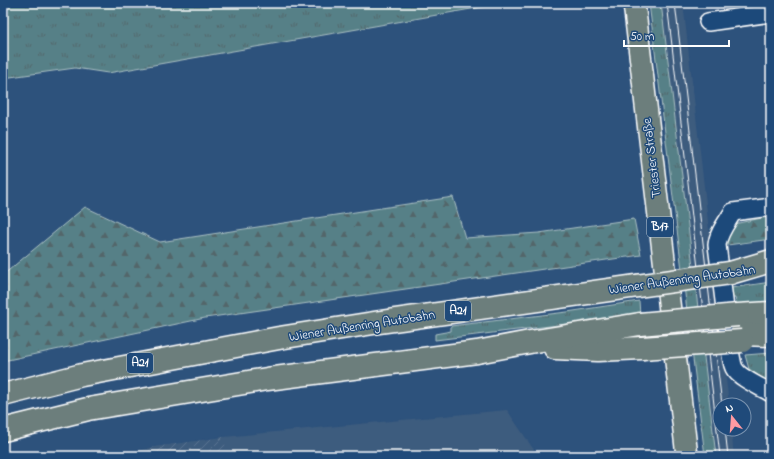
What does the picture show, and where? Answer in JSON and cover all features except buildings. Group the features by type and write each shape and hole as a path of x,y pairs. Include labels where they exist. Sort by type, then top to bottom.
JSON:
{"highway":[{"path":"730,273 771,261"},
{"name":"Wiener Außenring Autobahn","path":"3,394 82,374 271,340 402,319 771,268"},
{"path":"740,330 771,313"},
{"path":"740,330 771,342"},
{"path":"477,352 555,348 642,338 740,330 771,334"},
{"path":"3,430 88,409 267,379 477,352 530,342 642,338"}],"main road":[{"name":"Triester Straße","path":"634,3 687,456"}],"street":[{"path":"708,22 771,13"},
{"path":"771,207 733,212 721,232 717,245 731,356 734,368 738,373 771,393"}],"shaded area":[{"path":"661,3 683,3 728,397 712,397 712,423"},
{"path":"507,410 538,456 117,456 155,447 224,437"},
{"path":"224,437 227,456 117,456 155,447"},
{"path":"714,437 732,437 734,456 716,456"}],"green space":[{"path":"3,3 505,3 108,73 75,68 3,78"},
{"path":"649,3 661,3 712,423 712,437 714,437 716,456 705,456"},
{"path":"453,197 465,238 539,233 634,219 641,255 205,318 3,361 3,275 85,207 160,242"},
{"path":"771,216 771,239 713,247 711,229"},
{"path":"771,282 771,303 737,305 735,298 729,298 731,288"},
{"path":"639,301 640,315 435,340 435,334 451,331 451,326 567,312"},
{"path":"771,353 771,384 749,369 745,355"}],"tram line":[{"path":"667,3 720,456"},
{"path":"675,3 721,397"},
{"path":"726,437 728,456"}]}
